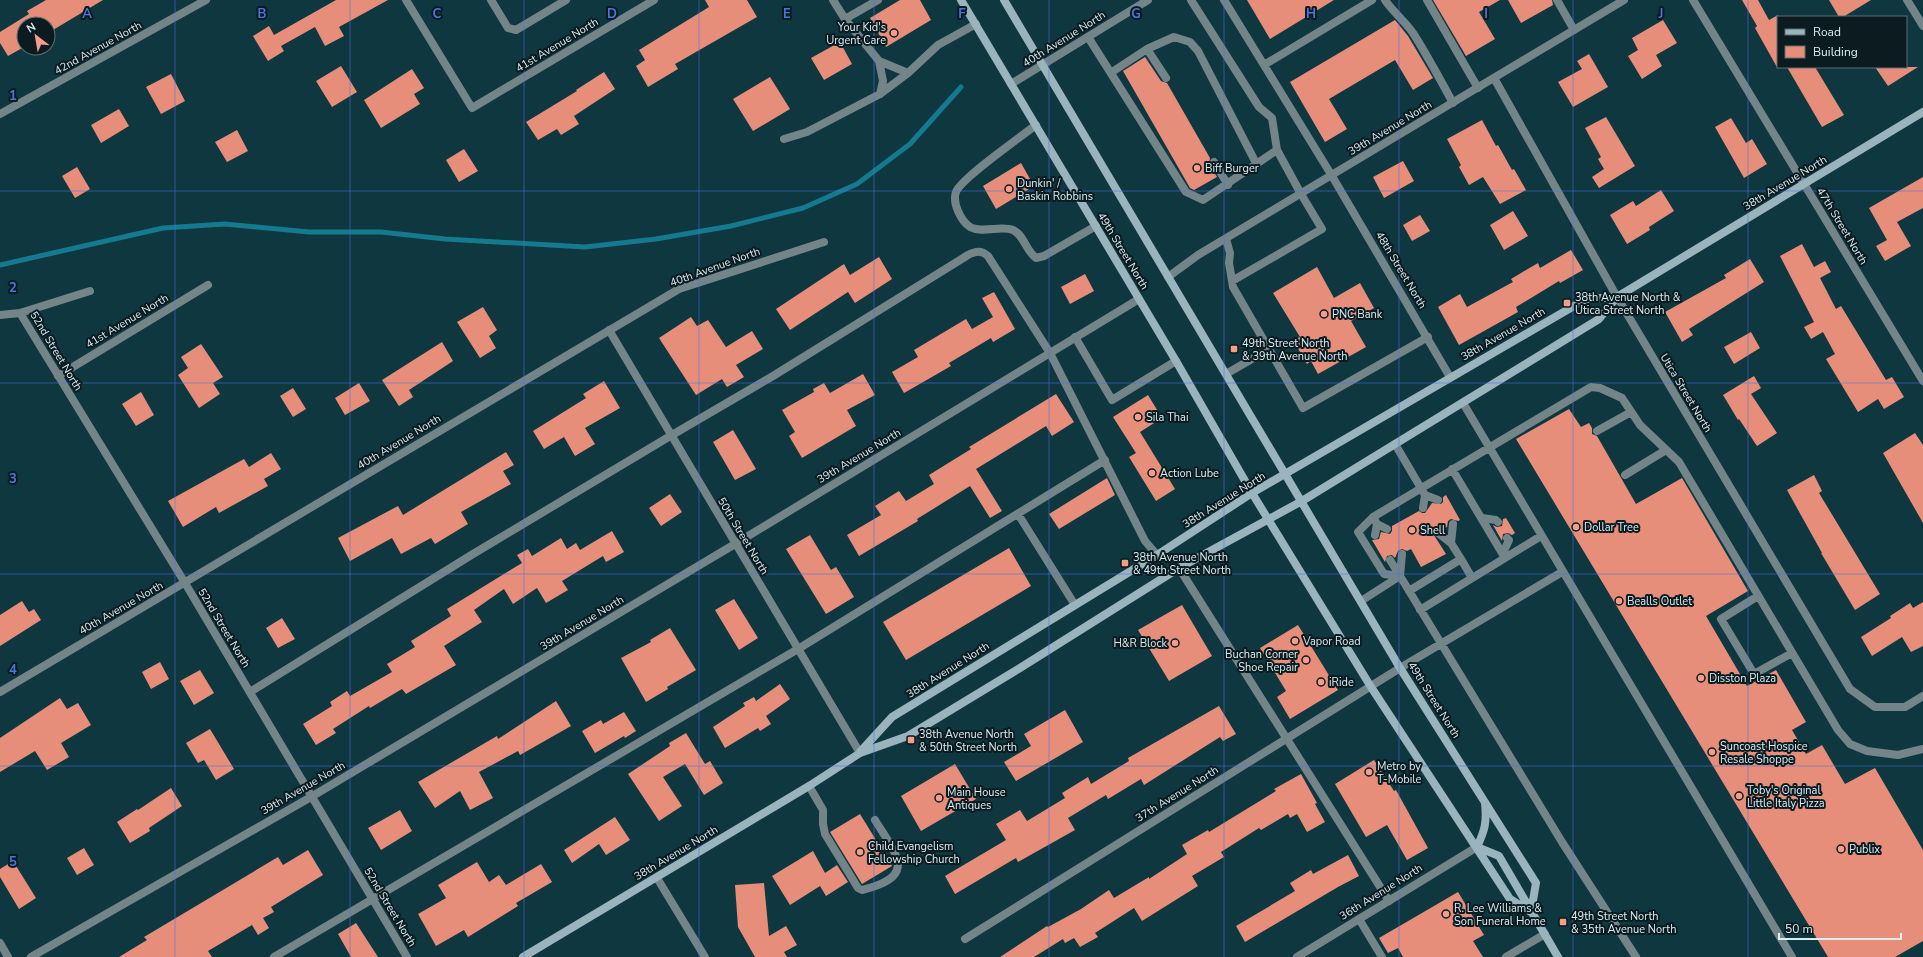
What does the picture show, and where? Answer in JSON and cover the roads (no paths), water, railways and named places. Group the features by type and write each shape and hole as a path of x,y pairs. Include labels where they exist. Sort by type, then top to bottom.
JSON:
{"main road":[{"name":"49th Street North","path":"961,0 1176,361 1252,493 1269,519"},
{"path":"1004,0 1285,475"},
{"name":"38th Avenue North","path":"860,752 908,736 1020,668 1179,568 1302,501 1599,318 1617,297 1923,112"},
{"name":"38th Avenue North","path":"523,957 809,786 860,752 892,717 1157,556 1252,493 1586,299 1617,297"},
{"name":"49th Street North","path":"1285,475 1302,501 1400,668 1536,883 1531,912"},
{"path":"1269,519 1371,687 1510,899 1531,912"},
{"path":"1477,847 1484,832 1486,818 1485,801"},
{"path":"1477,847 1499,856 1558,957"}],"street":[{"name":"42nd Avenue North","path":"0,114 206,0"},
{"name":"41st Avenue North","path":"406,0 472,108 654,0"},
{"path":"491,0 508,28 516,30 566,0"},
{"path":"833,0 845,19 879,61 883,81 880,94"},
{"path":"845,19 878,0"},
{"name":"40th Avenue North","path":"1011,84 1148,0"},
{"path":"1191,0 1260,107 1272,118 1277,150 1322,229 1232,281"},
{"name":"48th Street North","path":"1224,0 1332,176 1428,337 1450,377"},
{"path":"1264,65 1372,0"},
{"path":"1385,0 1392,10 1399,14 1413,32 1453,102"},
{"path":"1427,0 1478,88"},
{"path":"1557,0 1574,30"},
{"name":"39th Avenue North","path":"1168,277 1198,256 1624,0"},
{"name":"47th Street North","path":"1693,0 1923,381"},
{"path":"1907,0 1923,26"},
{"path":"784,139 807,132 880,94 908,73 938,45 976,24"},
{"path":"1088,37 1112,72 1186,192 1202,200 1228,185 1277,150"},
{"path":"1112,72 1147,49 1174,37 1190,42 1198,50 1258,164"},
{"path":"1147,49 1166,78"},
{"path":"879,61 908,73"},
{"name":"Utica Street North","path":"1494,78 1617,297 1850,689 1875,707 1905,707 1923,696"},
{"path":"1036,125 994,156 961,185 956,192 955,199 957,210 970,226 978,229 1005,228 1014,230 1036,258 1044,256 1096,226"},
{"path":"1214,162 1228,185"},
{"path":"1226,239 1230,253 1229,263 1233,287 1303,408 1428,337"},
{"name":"40th Avenue North","path":"0,692 185,584 679,289 824,242"},
{"path":"250,692 473,554 773,376 976,251 983,252 988,256 1050,353 1145,541 1157,556"},
{"name":"41st Avenue North","path":"58,376 208,285"},
{"path":"0,315 20,313 90,291"},
{"name":"39th Avenue North","path":"31,957 311,797 735,544 1139,299"},
{"name":"52nd Street North","path":"20,313 250,692 407,957"},
{"name":"50th Street North","path":"609,330 860,752"},
{"path":"1075,337 1112,400 1176,361"},
{"path":"1226,374 1269,349"},
{"path":"1400,576 1384,574 1358,532 1373,517 1423,492 1452,469 1592,387 1600,388 1622,398 1640,426 1679,462 1838,730 1850,744 1867,751 1898,754 1923,749"},
{"path":"1463,403 1792,957"},
{"path":"1597,431 1631,412"},
{"path":"1395,444 1423,492 1423,508"},
{"path":"1625,475 1666,450"},
{"path":"274,957 372,898 798,649 1105,460"},
{"path":"1452,469 1504,555"},
{"path":"1423,492 1438,500"},
{"path":"1018,514 1075,605"},
{"path":"1373,517 1377,524 1387,529"},
{"path":"1482,518 1496,520 1498,522"},
{"path":"1376,536 1377,524"},
{"path":"1451,543 1453,524"},
{"path":"1437,532 1451,543 1472,578"},
{"path":"1420,610 1472,578 1504,555 1541,536"},
{"path":"1504,555 1509,540 1507,538"},
{"path":"1400,576 1402,554"},
{"path":"1409,590 1461,559"},
{"path":"1390,560 1562,842 1636,957"},
{"path":"1179,568 1389,901"},
{"name":"37th Avenue North","path":"965,939 1400,668 1562,572"},
{"path":"1361,601 1400,576"},
{"path":"1758,596 1721,619 1754,674 1792,653"},
{"path":"809,786 824,810 823,824 825,834 858,888 862,890 891,879 898,871 899,861 875,820"},
{"name":"36th Avenue North","path":"1297,957 1477,847"},
{"path":"657,878 705,957"},
{"path":"1358,919 1382,957"},
{"path":"1506,957 1545,934"},
{"path":"0,944 8,957"}],"waterway":[{"path":"0,265 163,228 225,224 309,232 381,232 445,239 585,247 656,239 731,226 803,208 857,184 910,144 961,87"}],"place":[{"name":"Your Kid's Urgent Care","path":"894,33"},
{"name":"Biff Burger","path":"1197,168"},
{"name":"Dunkin' / Baskin Robbins","path":"1009,189"},
{"name":"38th Avenue North & Utica Street North","path":"1567,303"},
{"name":"PNC Bank","path":"1324,314"},
{"name":"49th Street North & 39th Avenue North","path":"1234,349"},
{"name":"Sila Thai","path":"1138,417"},
{"name":"Action Lube","path":"1152,473"},
{"name":"Dollar Tree","path":"1576,527"},
{"name":"Shell","path":"1412,530"},
{"name":"38th Avenue North & 49th Street North","path":"1125,563"},
{"name":"Bealls Outlet","path":"1619,601"},
{"name":"Vapor Road","path":"1295,641"},
{"name":"H&R Block","path":"1175,643"},
{"name":"Buchan Corner Shoe Repair","path":"1306,660"},
{"name":"Disston Plaza","path":"1701,678"},
{"name":"iRide","path":"1321,682"},
{"name":"38th Avenue North & 50th Street North","path":"911,740"},
{"name":"Suncoast Hospice Resale Shoppe","path":"1712,752"},
{"name":"Metro by T-Mobile","path":"1369,772"},
{"name":"Toby's Original Little Italy Pizza","path":"1739,796"},
{"name":"Main House Antiques","path":"939,798"},
{"name":"Publix","path":"1841,849"},
{"name":"Child Evangelism Fellowship Church","path":"860,852"},
{"name":"R. Lee Williams & Son Funeral Home","path":"1446,914"},
{"name":"49th Street North & 35th Avenue North","path":"1563,922"}]}
